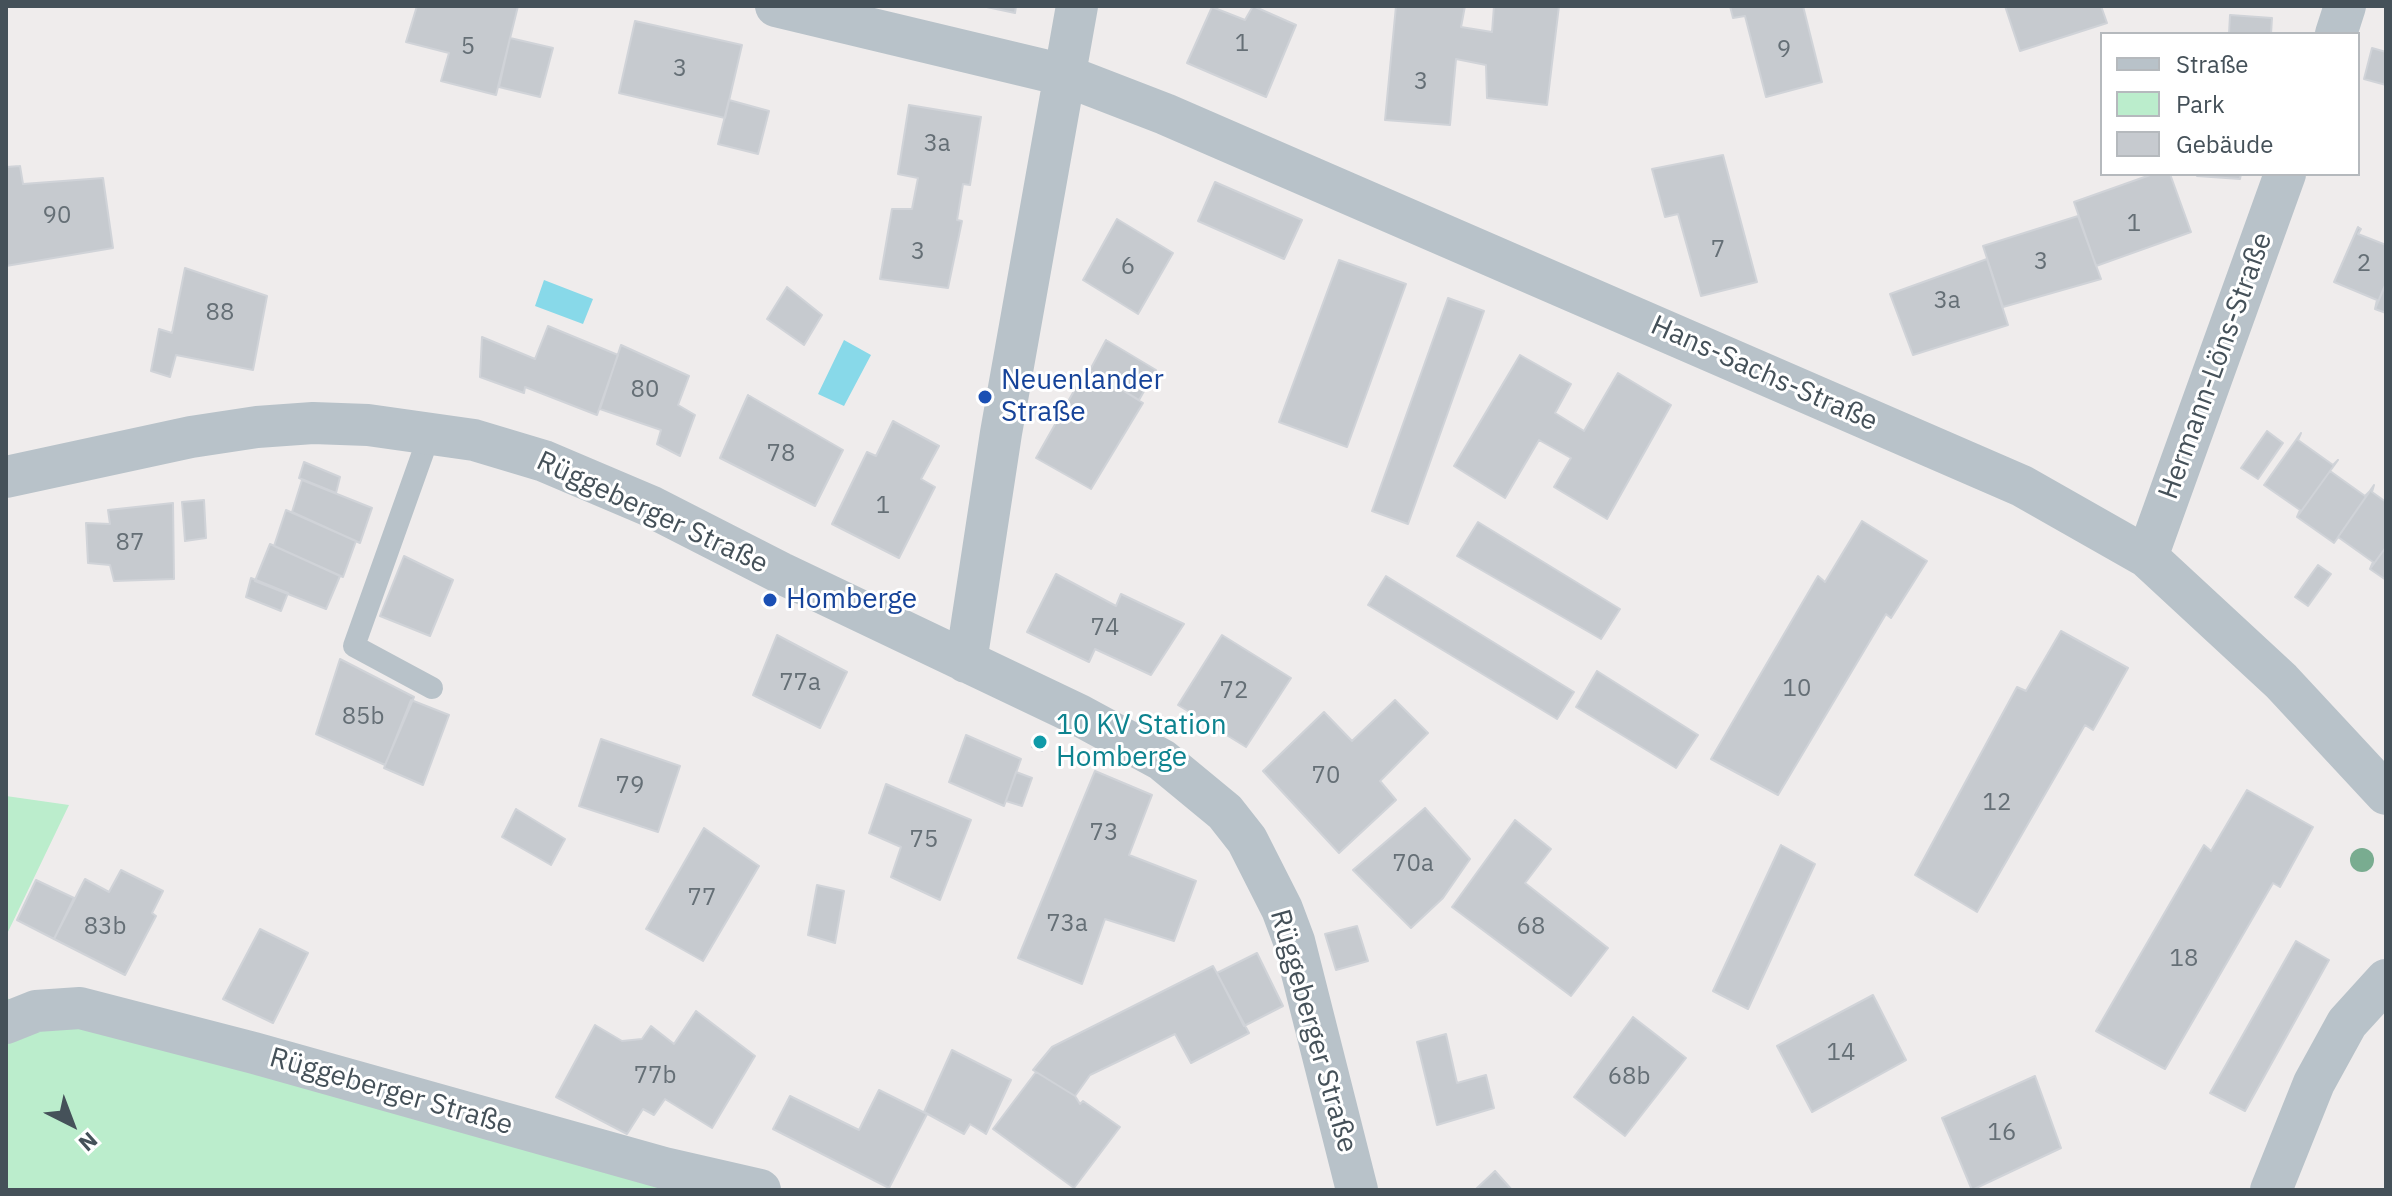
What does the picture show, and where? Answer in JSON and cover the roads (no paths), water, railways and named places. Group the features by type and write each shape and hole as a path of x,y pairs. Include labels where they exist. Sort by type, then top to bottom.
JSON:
{"street":[{"name":"Hans-Sachs-Straße","path":"776,6 1064,75 1165,114 2022,486 2147,557 2281,681 2386,794"},
{"path":"966,662 1004,418 1077,6"},
{"path":"2337,32 2345,6"},
{"name":"Hermann-Löns-Straße","path":"2147,557 2284,176"},
{"name":"Rüggeberger Straße","path":"6,477 191,437 257,427 340,424 474,440 544,461 650,506 1079,715 1162,760 1225,812 1247,840 1282,909 1294,941 1357,1190"},
{"path":"2271,1190 2314,1083 2347,1023 2386,980"},
{"name":"Rüggeberger Straße","path":"6,1023 36,1011 80,1008 254,1053 664,1168 760,1190"}],"lane":[{"path":"430,433 354,646 432,688"}],"water":[{"path":"544,280 593,299 583,324 535,306"},
{"path":"844,340 871,355 844,406 818,394"}],"place":[{"name":"Neuenlander Straße","path":"985,397"},
{"name":"Homberge","path":"770,600"},
{"name":"10 KV Station Homberge","path":"1040,742"}]}
